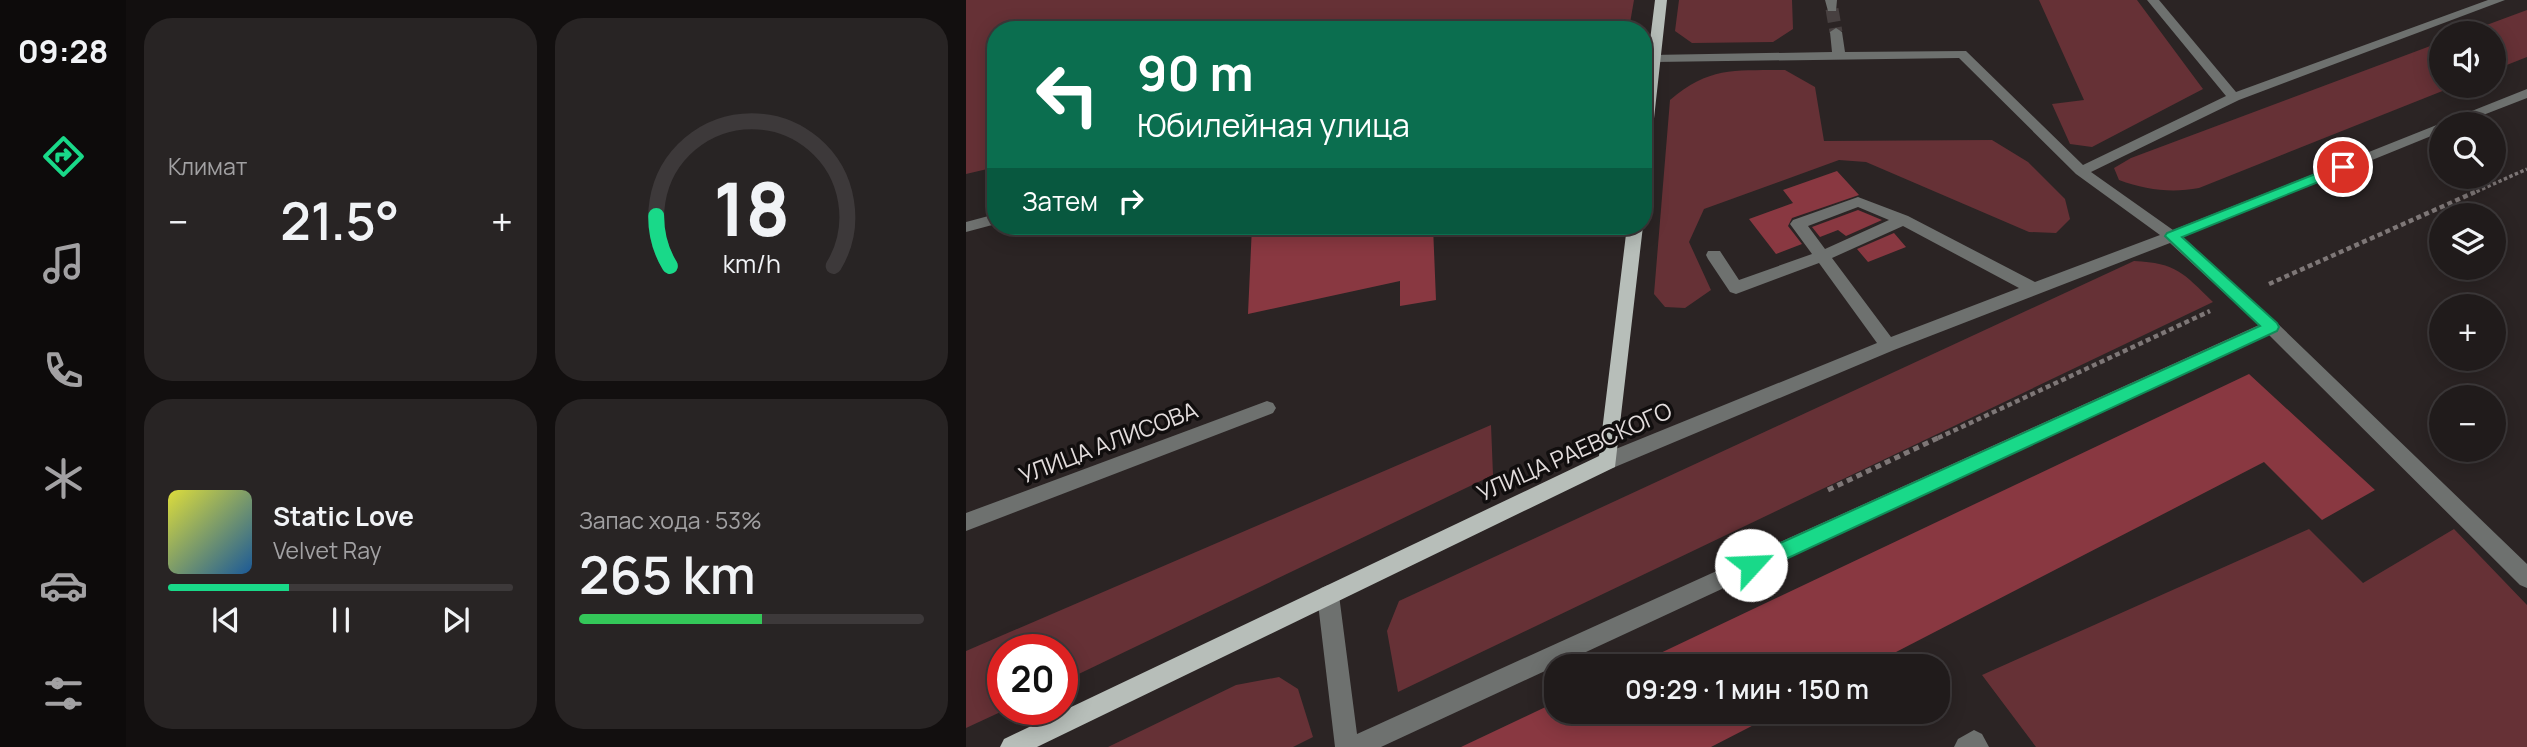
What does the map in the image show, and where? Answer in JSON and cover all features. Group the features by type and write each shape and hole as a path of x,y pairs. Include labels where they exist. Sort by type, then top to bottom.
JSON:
{"main road":[{"path":"1652,37 1661,0"},
{"path":"1652,52 1652,69"},
{"path":"1608,461 1634,235"},
{"name":"УЛИЦА РАЕВСКОГО","path":"1012,747 1608,461"}],"street":[{"path":"2153,0 2234,97"},
{"path":"2081,171 2234,97 2499,0"},
{"path":"1836,32 1839,55"},
{"path":"1654,58 1962,54 2081,171 2172,236 2272,327 2527,578"},
{"path":"2479,112 2527,93"},
{"name":"УЛИЦА РАЕВСКОГО","path":"1608,461 1888,345 2172,236 2429,132"},
{"path":"1888,345 1798,224 1858,202 1903,220 2034,289"},
{"path":"1714,255 1736,288 1822,256 1903,220"},
{"path":"966,227 987,221"},
{"path":"1355,747 2272,327"},
{"name":"УЛИЦА АЛИСОВА","path":"966,522 1267,408"},
{"path":"1328,595 1347,747"},
{"path":"1966,747 1974,743 1977,747"}],"path":[{"path":"1823,493 2240,298 2527,169"}],"shaded area":[{"path":"966,0 1634,0 1630,21 987,21 987,169 966,174"},
{"path":"1679,0 1792,0 1793,29 1773,42 1692,43 1675,31"},
{"path":"2039,0 2137,0 2203,89 2092,147 2070,144 2052,104 2084,100"},
{"path":"2527,10 2527,57 2506,65 2506,21 2497,21"},
{"path":"2429,46 2429,96 2199,188 2159,190 2119,180 2114,168 2131,158"},
{"path":"1785,70 1815,87 1824,141 1992,140 2028,162 2065,199 2070,219 2056,233 2029,232 1866,162 1839,160 1704,209 1689,242 1711,290 1685,308 1665,307 1654,294 1670,100 1684,89 1711,76 1737,71"},
{"path":"2134,261 2160,264 2178,271 2213,302 1398,692 1387,631 1399,601"},
{"path":"1491,425 1493,475 1078,674 1078,634 1005,634"},
{"path":"2309,529 2363,583 2454,529 2527,605 2527,747 2036,747 1982,675"},
{"path":"987,642 987,718 966,728 966,651"},
{"path":"1279,677 1298,689 1313,737 1293,747 1108,747 1236,685"}],"building":[{"path":"1837,171 1859,195 1792,218 1788,226 1802,244 1776,254 1749,219 1793,203 1783,190"},
{"path":"1858,210 1882,220 1846,236 1838,230 1820,237 1812,227"},
{"path":"1894,233 1906,247 1868,262 1857,249"},
{"path":"1252,235 1433,235 1436,300 1400,306 1400,281 1248,314"},
{"path":"2249,374 2375,490 2322,520 2264,462 1892,654 1658,654"},
{"path":"1544,708 1544,724 1756,724 1711,747 1461,747"}],"tunnel":[{"path":"1832,9 1836,32"}],"route":[{"path":"1751,565 2272,327 2172,236 2343,167"}]}
